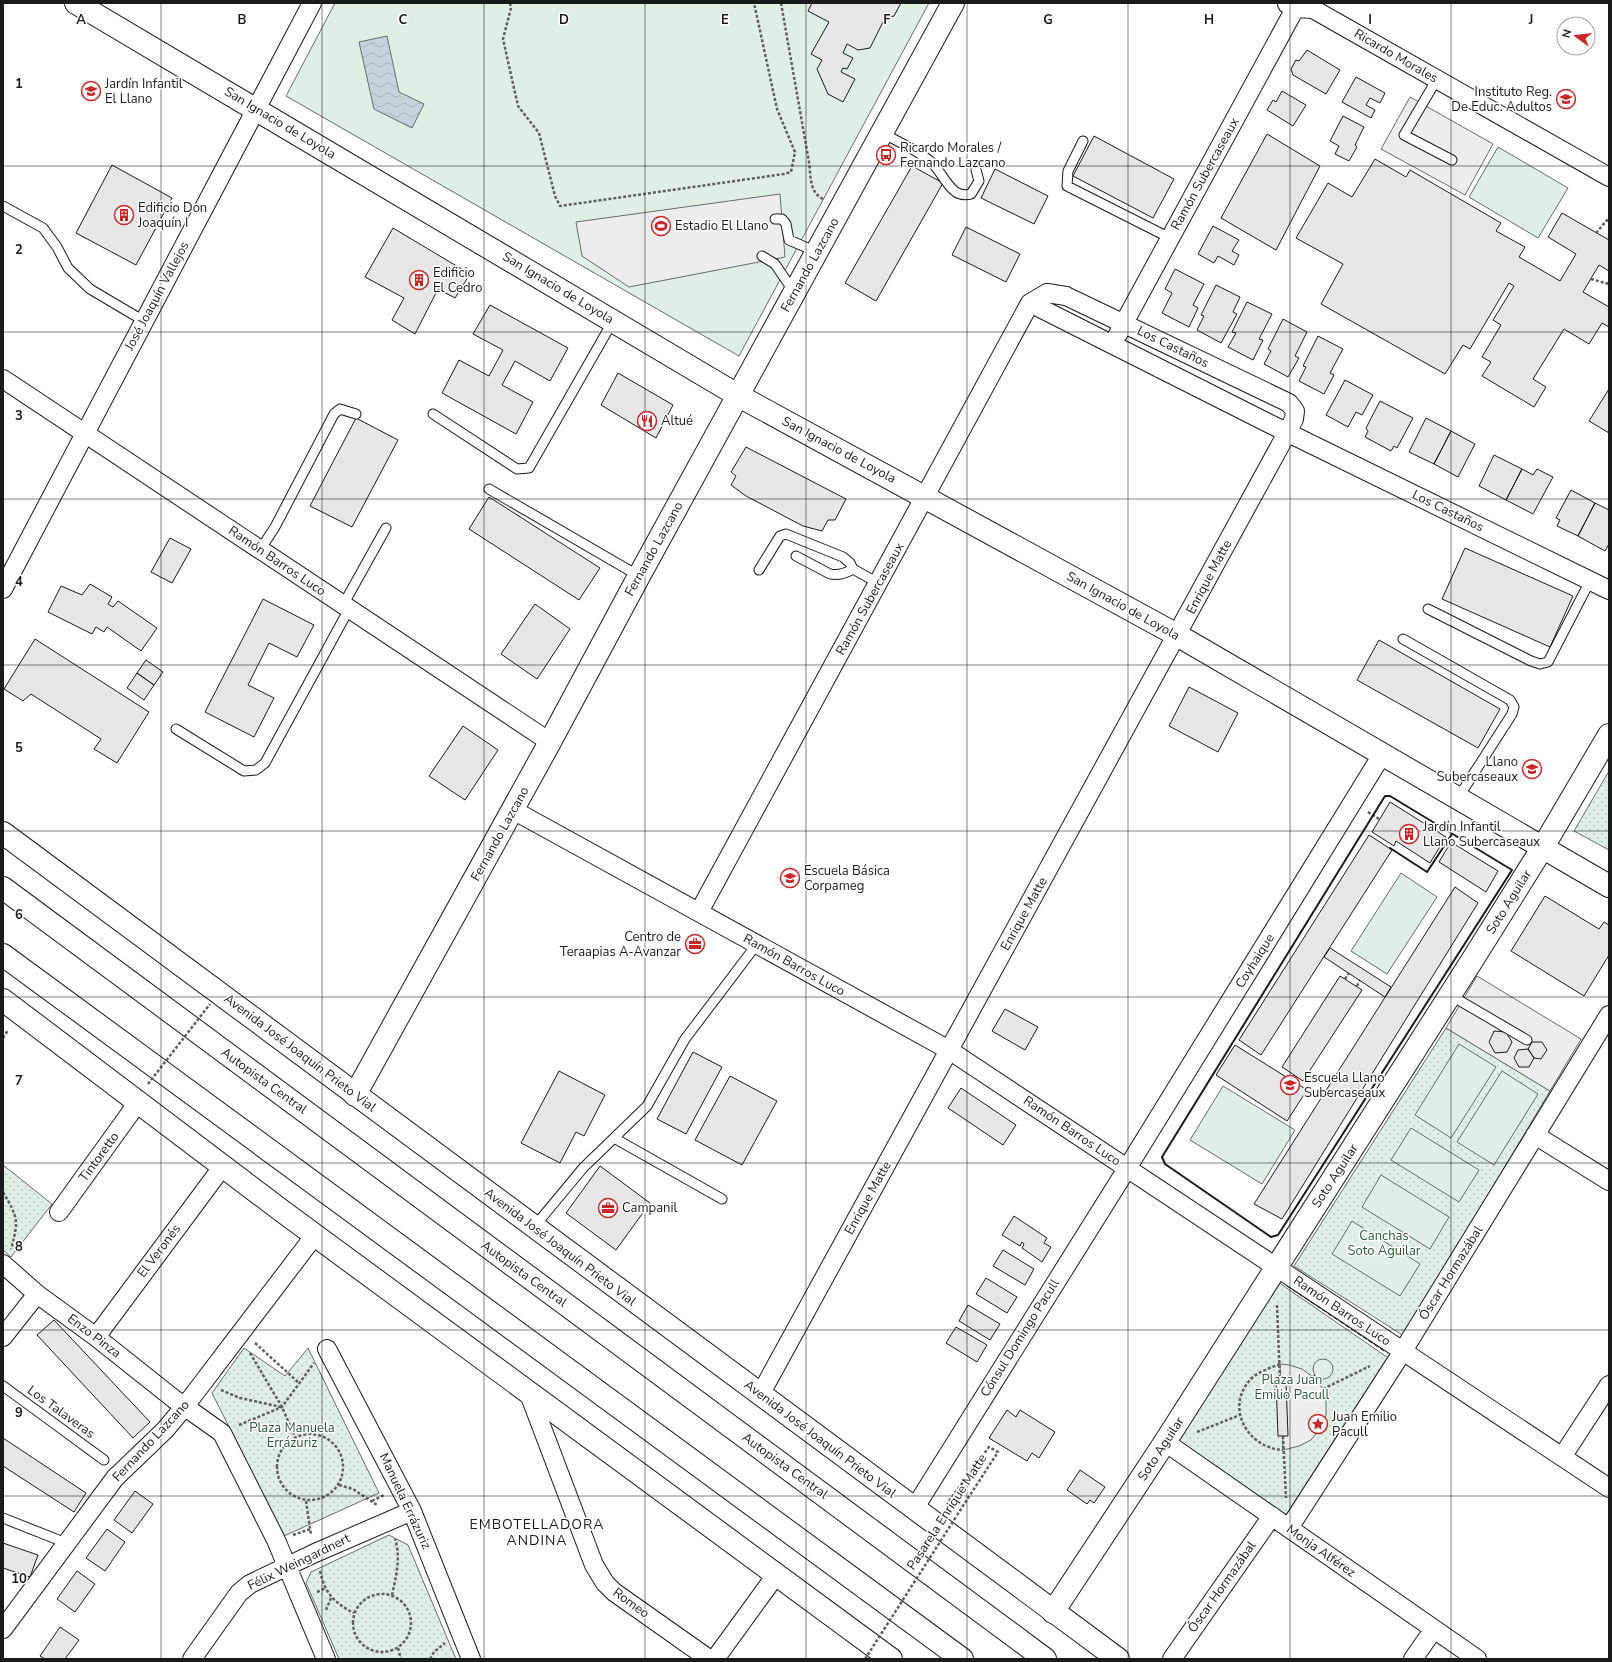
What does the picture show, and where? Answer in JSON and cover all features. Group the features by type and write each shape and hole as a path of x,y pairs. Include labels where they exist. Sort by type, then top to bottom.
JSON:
{"main road":[{"name":"San Ignacio de Loyola","path":"76,3 739,396 1177,635 1383,753 1609,886"},
{"name":"Fernando Lazcano","path":"355,1095 513,810 639,576 953,3"},
{"name":"Soto Aguilar","path":"1053,1612 1165,1442 1450,995 1543,847 1609,735"},
{"name":"Avenida José Joaquín Prieto Vial","path":"3,833 1118,1659"},
{"name":"Autopista Central","path":"3,888 1045,1659"},
{"path":"3,955 962,1659"},
{"path":"3,1000 143,1092 222,1166 891,1659"}],"street":[{"name":"José Joaquín Vallejos","path":"3,589 312,3"},
{"name":"Ricardo Morales","path":"1293,5 1313,9 1609,177"},
{"name":"Ramón Subercaseaux","path":"1113,344 1293,5"},
{"name":"Los Castaños","path":"1030,303 1047,293 1066,296 1289,403 1295,411 1294,419 1287,432"},
{"name":"Ramón Subercaseaux","path":"699,912 1030,303"},
{"name":"Los Castaños","path":"1030,303 1287,432 1609,590"},
{"name":"Ramón Barros Luco","path":"3,379 550,742"},
{"name":"Enrique Matte","path":"760,1395 1287,432"},
{"name":"Coyhaique","path":"1127,1168 1383,753"},
{"name":"Ramón Barros Luco","path":"513,810 949,1050 1609,1488"},
{"name":"Óscar Hormazábal","path":"1289,1528 1403,1351 1609,1015"},
{"name":"Tintoretto","path":"59,1212 143,1092"},
{"path":"1535,1136 1609,1181"},
{"name":"El Veronés","path":"96,1337 222,1166"},
{"name":"Cónsul Domingo Pacull","path":"914,1509 1127,1168"},
{"name":"Fernando Lazcano","path":"3,1629 115,1478 164,1430 185,1406 315,1235"},
{"name":"Enzo Pinza","path":"4,1265 37,1294 96,1337 174,1399 185,1406"},
{"path":"3,1337 37,1294"},
{"name":"Manuela Errázuriz","path":"329,1352 412,1511 447,1597 470,1659"},
{"path":"1562,1457 1609,1385"},
{"name":"Romeo","path":"528,1392 598,1574 614,1592 709,1659"},
{"path":"185,1406 222,1433 276,1540 286,1567 301,1598 326,1659"},
{"name":"Monja Alférez","path":"1165,1442 1477,1659"},
{"name":"Félix Weingardnert","path":"192,1659 235,1598 244,1588 315,1552 412,1511"},
{"name":"Óscar Hormazábal","path":"1172,1659 1272,1516"},
{"path":"715,1659 776,1575"},
{"path":"1413,1659 1434,1629"}],"lane":[{"path":"1437,79 1404,135 1452,160"},
{"path":"883,133 931,162 956,192 966,195 971,194 979,181 976,170"},
{"path":"1083,141 1068,171 1067,186 1170,238"},
{"path":"3,206 43,228 57,247 68,268 90,289 144,322"},
{"path":"775,219 782,219 786,224 787,237 789,240 817,252"},
{"path":"762,256 775,264 795,293"},
{"path":"433,414 517,469 529,468 613,321"},
{"path":"260,550 274,527 334,414 340,409 356,414"},
{"path":"489,489 639,576"},
{"path":"176,729 244,771 256,770 265,763 386,528"},
{"path":"759,570 780,536 786,534 843,557 850,562 854,569 878,583"},
{"path":"796,556 834,575 846,573 854,569"},
{"path":"1428,609 1530,661 1540,664 1548,662 1590,581"},
{"path":"1403,639 1510,700 1514,707 1512,714 1458,798"},
{"path":"534,1227 583,1168 647,1106 685,1040 757,944"},
{"path":"1450,995 1527,1040"},
{"path":"614,1138 722,1199"},
{"name":"Los Talaveras","path":"3,1386 104,1460"},
{"path":"3,1518 66,1543"}],"path":[{"path":"510,3 511,8 503,39 518,106 539,133 554,196 560,206 791,172 795,152 777,109 754,3"},
{"path":"781,3 812,186 818,196 841,209"},
{"path":"1596,233 1609,218"},
{"path":"1591,279 1609,284"},
{"path":"1345,979 1349,973"},
{"path":"1357,986 1360,980"},
{"path":"143,1092 210,1004"},
{"path":"3,1192 18,1223 4,1265"},
{"path":"1277,1300 1280,1381"},
{"path":"249,1339 299,1383"},
{"path":"1275,1351 1279,1350"},
{"path":"248,1351 282,1407 295,1437"},
{"path":"222,1433 282,1407 318,1360 329,1352"},
{"path":"1323,1389 1377,1362"},
{"path":"1280,1364 1261,1371 1251,1379 1244,1390 1240,1402 1240,1415 1244,1427 1251,1437 1272,1449 1283,1450"},
{"path":"209,1376 221,1390 240,1398 282,1407"},
{"path":"1196,1432 1240,1415"},
{"path":"304,1434 323,1436 338,1448 344,1466 342,1476 339,1485 325,1498 311,1501 297,1499 289,1494 282,1486 278,1478 276,1468 277,1459 287,1442 295,1437 304,1434"},
{"path":"1283,1436 1286,1504"},
{"name":"Pasarela Enrique Matte","path":"865,1659 998,1452 989,1447 942,1511"},
{"path":"374,1595 392,1595 400,1600 406,1607 411,1615 412,1624 410,1634 406,1642 398,1648 390,1652 381,1653 364,1647 357,1640 353,1632 353,1618 359,1605 366,1599 374,1595"},
{"path":"398,1648 401,1659"}],"green space":[{"name":"Estadio El Llano","path":"335,3 929,3 739,356 286,96"},
{"path":"1498,147 1568,188 1538,238 1469,197"},
{"path":"1609,771 1609,850 1574,831"},
{"path":"1401,873 1437,897 1387,974 1351,951"},
{"name":"Canchas Soto Aguilar","path":"1446,1028 1550,1091 1404,1336 1294,1266"},
{"path":"1459,1044 1496,1067 1451,1138 1415,1115"},
{"path":"1502,1071 1538,1094 1494,1165 1457,1142"},
{"path":"1223,1086 1295,1130 1262,1184 1190,1140"},
{"path":"1411,1128 1479,1170 1459,1202 1391,1160"},
{"path":"3,1165 52,1204 11,1257 3,1250"},
{"path":"1381,1175 1449,1217 1430,1249 1362,1207"},
{"path":"1352,1221 1420,1264 1400,1296 1332,1254"},
{"name":"Plaza Juan Emilio Pacull","path":"1275,1280 1397,1364 1286,1522 1171,1442"},
{"name":"Plaza Manuela Errázuriz","path":"244,1348 285,1376 308,1348 379,1493 284,1536 212,1393"},
{"path":"1319,1359 1327,1359 1333,1365 1333,1373 1327,1379 1319,1379 1313,1373 1313,1365"},
{"path":"389,1535 408,1545 456,1659 339,1659 306,1583 311,1572"}],"shaded area":[{"path":"1410,97 1493,144 1465,195 1381,149"},
{"path":"780,194 785,257 629,287 582,256 576,222"},
{"path":"1477,976 1581,1039 1550,1091 1446,1028"},
{"path":"1280,1364 1302,1369 1313,1377 1323,1389 1326,1402 1326,1415 1320,1429 1311,1440 1299,1446 1283,1450"}],"water":[{"path":"387,36 399,92 424,104 412,128 374,109 359,42"}],"building":[{"path":"812,3 901,3 894,16 885,18 870,48 858,50 847,44 843,53 853,58 847,69 843,68 841,72 855,79 843,102 828,94 817,69 822,60 811,54 829,22 808,11"},
{"path":"1307,50 1340,70 1326,94 1293,75 1291,69 1296,60 1299,61"},
{"path":"1356,77 1385,93 1380,103 1370,98 1366,105 1375,110 1371,118 1342,102"},
{"path":"1282,91 1306,105 1293,126 1267,110 1273,100 1276,102"},
{"path":"1343,116 1364,127 1355,145 1357,147 1349,161 1335,154 1339,146 1330,141"},
{"path":"1267,134 1320,166 1276,250 1221,218"},
{"path":"1094,136 1174,179 1153,218 1073,176"},
{"path":"1375,159 1406,177 1410,170 1501,223 1496,231 1525,247 1519,257 1560,281 1576,254 1548,237 1562,213 1609,240 1609,271 1599,265 1583,292 1609,307 1609,327 1602,323 1589,344 1564,329 1533,379 1546,387 1534,407 1482,376 1491,362 1482,357 1501,325 1493,320 1514,286 1509,283 1470,349 1463,345 1445,374 1321,304 1343,264 1296,238 1328,183 1352,197"},
{"name":"Edificio Don Joaquín I","path":"112,165 172,198 136,265 76,233"},
{"path":"912,166 943,183 876,301 845,283"},
{"path":"995,169 1048,196 1034,224 981,198"},
{"path":"1213,226 1239,240 1232,251 1239,255 1234,265 1218,256 1214,263 1198,254"},
{"path":"966,227 1020,254 1006,282 952,255"},
{"name":"Edificio El Cedro","path":"393,228 470,274 455,298 438,289 415,334 392,320 404,298 365,277"},
{"path":"1175,269 1204,284 1193,305 1198,308 1189,327 1162,313 1172,293 1165,289"},
{"path":"1216,285 1240,297 1233,312 1237,314 1221,343 1197,330 1204,316 1201,315"},
{"path":"1247,302 1272,314 1259,339 1263,340 1253,360 1228,347 1236,333 1232,332"},
{"path":"490,305 568,348 550,381 515,361 502,385 533,402 516,434 442,393 459,360 489,376 503,350 473,334"},
{"path":"1283,319 1307,332 1295,356 1299,358 1288,377 1264,364 1271,351 1268,349"},
{"path":"1318,336 1343,349 1330,373 1334,375 1324,394 1299,381 1306,367 1303,366"},
{"name":"Altué","path":"618,373 673,405 656,438 601,405"},
{"path":"1345,380 1373,395 1362,415 1356,412 1348,427 1326,415"},
{"path":"1609,389 1609,433 1589,421"},
{"path":"1380,401 1413,418 1397,448 1394,446 1391,451 1365,437 1368,431 1366,428"},
{"path":"356,418 398,440 352,527 310,506"},
{"path":"1426,418 1451,431 1434,464 1409,452"},
{"path":"1451,431 1475,444 1458,477 1434,464"},
{"path":"746,447 846,499 835,520 828,520 822,531 803,526 746,496 731,485 736,476 731,472"},
{"path":"1494,455 1522,469 1506,500 1479,486"},
{"path":"1522,469 1533,475 1537,469 1553,477 1533,514 1506,500"},
{"path":"1571,490 1595,503 1578,536 1557,526 1560,520 1556,518"},
{"path":"489,497 600,568 579,600 469,529"},
{"path":"1595,503 1609,510 1609,544 1605,551 1578,536"},
{"path":"170,538 191,549 172,583 151,572"},
{"path":"1465,548 1573,596 1550,647 1442,599"},
{"path":"90,584 112,597 108,604 113,607 118,601 157,628 141,651 107,627 104,632 96,627 92,634 48,612 61,586 82,595"},
{"path":"263,599 314,625 297,657 269,643 248,685 274,698 254,737 205,712"},
{"path":"535,604 570,629 537,679 501,654"},
{"path":"35,639 149,712 117,763 94,749 101,739 31,694 23,701 4,689"},
{"path":"1379,640 1500,709 1478,748 1357,680"},
{"path":"146,660 163,672 154,685 137,673"},
{"path":"137,673 154,685 144,700 127,688"},
{"path":"1189,687 1238,713 1218,752 1169,726"},
{"path":"463,726 498,750 465,800 429,776"},
{"name":"Jardín Infantil Llano Subercaseaux","path":"1390,802 1446,837 1430,863 1396,841 1394,846 1372,832"},
{"path":"1369,835 1392,850 1261,1055 1239,1040"},
{"path":"1451,842 1498,871 1486,892 1439,862"},
{"path":"1455,887 1478,903 1282,1219 1254,1204"},
{"path":"1545,896 1599,929 1604,922 1609,925 1609,955 1584,996 1511,951"},
{"path":"1330,948 1391,987 1385,997 1324,957"},
{"path":"1340,976 1362,990 1303,1081 1282,1067"},
{"path":"1005,1009 1038,1027 1025,1050 992,1031"},
{"path":"1494,1031 1506,1032 1512,1042 1507,1052 1495,1053 1489,1042"},
{"path":"1532,1042 1542,1042 1547,1050 1541,1059 1534,1058 1528,1049"},
{"path":"1235,1045 1307,1090 1287,1121 1216,1075"},
{"path":"1528,1049 1534,1058 1529,1067 1519,1067 1514,1058 1518,1050"},
{"path":"693,1052 722,1067 686,1134 657,1119"},
{"path":"559,1071 605,1095 584,1136 576,1132 560,1163 521,1143"},
{"path":"730,1076 777,1101 742,1165 695,1140"},
{"path":"961,1088 1016,1125 1003,1145 948,1108"},
{"name":"Campanil","path":"600,1166 650,1203 616,1250 566,1213"},
{"path":"1014,1216 1047,1238 1044,1243 1051,1247 1042,1262 1022,1248 1024,1244 1022,1242 1020,1246 1002,1235"},
{"path":"1003,1250 1034,1269 1025,1285 993,1266"},
{"path":"986,1278 1017,1297 1007,1313 976,1294"},
{"path":"968,1305 1000,1324 990,1340 959,1321"},
{"path":"54,1320 150,1422 133,1438 37,1335"},
{"path":"956,1327 987,1345 977,1362 946,1343"},
{"path":"1276,1381 1286,1381 1288,1436 1278,1436"},
{"path":"1007,1410 1016,1417 1020,1410 1055,1432 1039,1458 1032,1453 1027,1461 989,1438"},
{"path":"3,1438 86,1493 74,1512 3,1466"},
{"path":"1080,1470 1105,1487 1094,1503 1090,1500 1087,1504 1067,1490"},
{"path":"135,1491 153,1504 132,1533 114,1520"},
{"path":"107,1529 125,1542 105,1571 86,1558"},
{"path":"3,1543 38,1555 30,1577 3,1568"},
{"path":"77,1571 95,1584 75,1612 57,1599"},
{"path":"60,1627 79,1640 65,1659 45,1659 40,1656"}],"fence":[{"path":"1287,1286 1384,1351"}],"wall":[{"path":"1385,796 1390,796 1512,870 1278,1235 1271,1237 1165,1164 1162,1157 1385,796"},
{"path":"1390,848 1427,872 1452,834"}],"place":[{"name":"Jardín Infantil El Llano","path":"91,91"},
{"name":"Instituto Reg. De Educ. Adultos","path":"1566,99"},
{"name":"Ricardo Morales / Fernando Lazcano","path":"886,155"},
{"name":"Edificio Don Joaquín I","path":"124,215"},
{"name":"Estadio El Llano","path":"661,226"},
{"name":"Edificio El Cedro","path":"419,280"},
{"name":"Altué","path":"647,421"},
{"name":"Llano Subercaseaux","path":"1532,769"},
{"name":"Jardín Infantil Llano Subercaseaux","path":"1409,834"},
{"name":"Escuela Básica Corpameg","path":"790,878"},
{"name":"Centro de Teraapias A-Avanzar","path":"695,944"},
{"name":"Escuela Llano Subercaseaux","path":"1290,1085"},
{"name":"Campanil","path":"608,1208"},
{"name":"Juan Emilio Pacull","path":"1318,1424"}],"district":[{"name":"EMBOTELLADORA ANDINA","path":"537,1532"}]}
